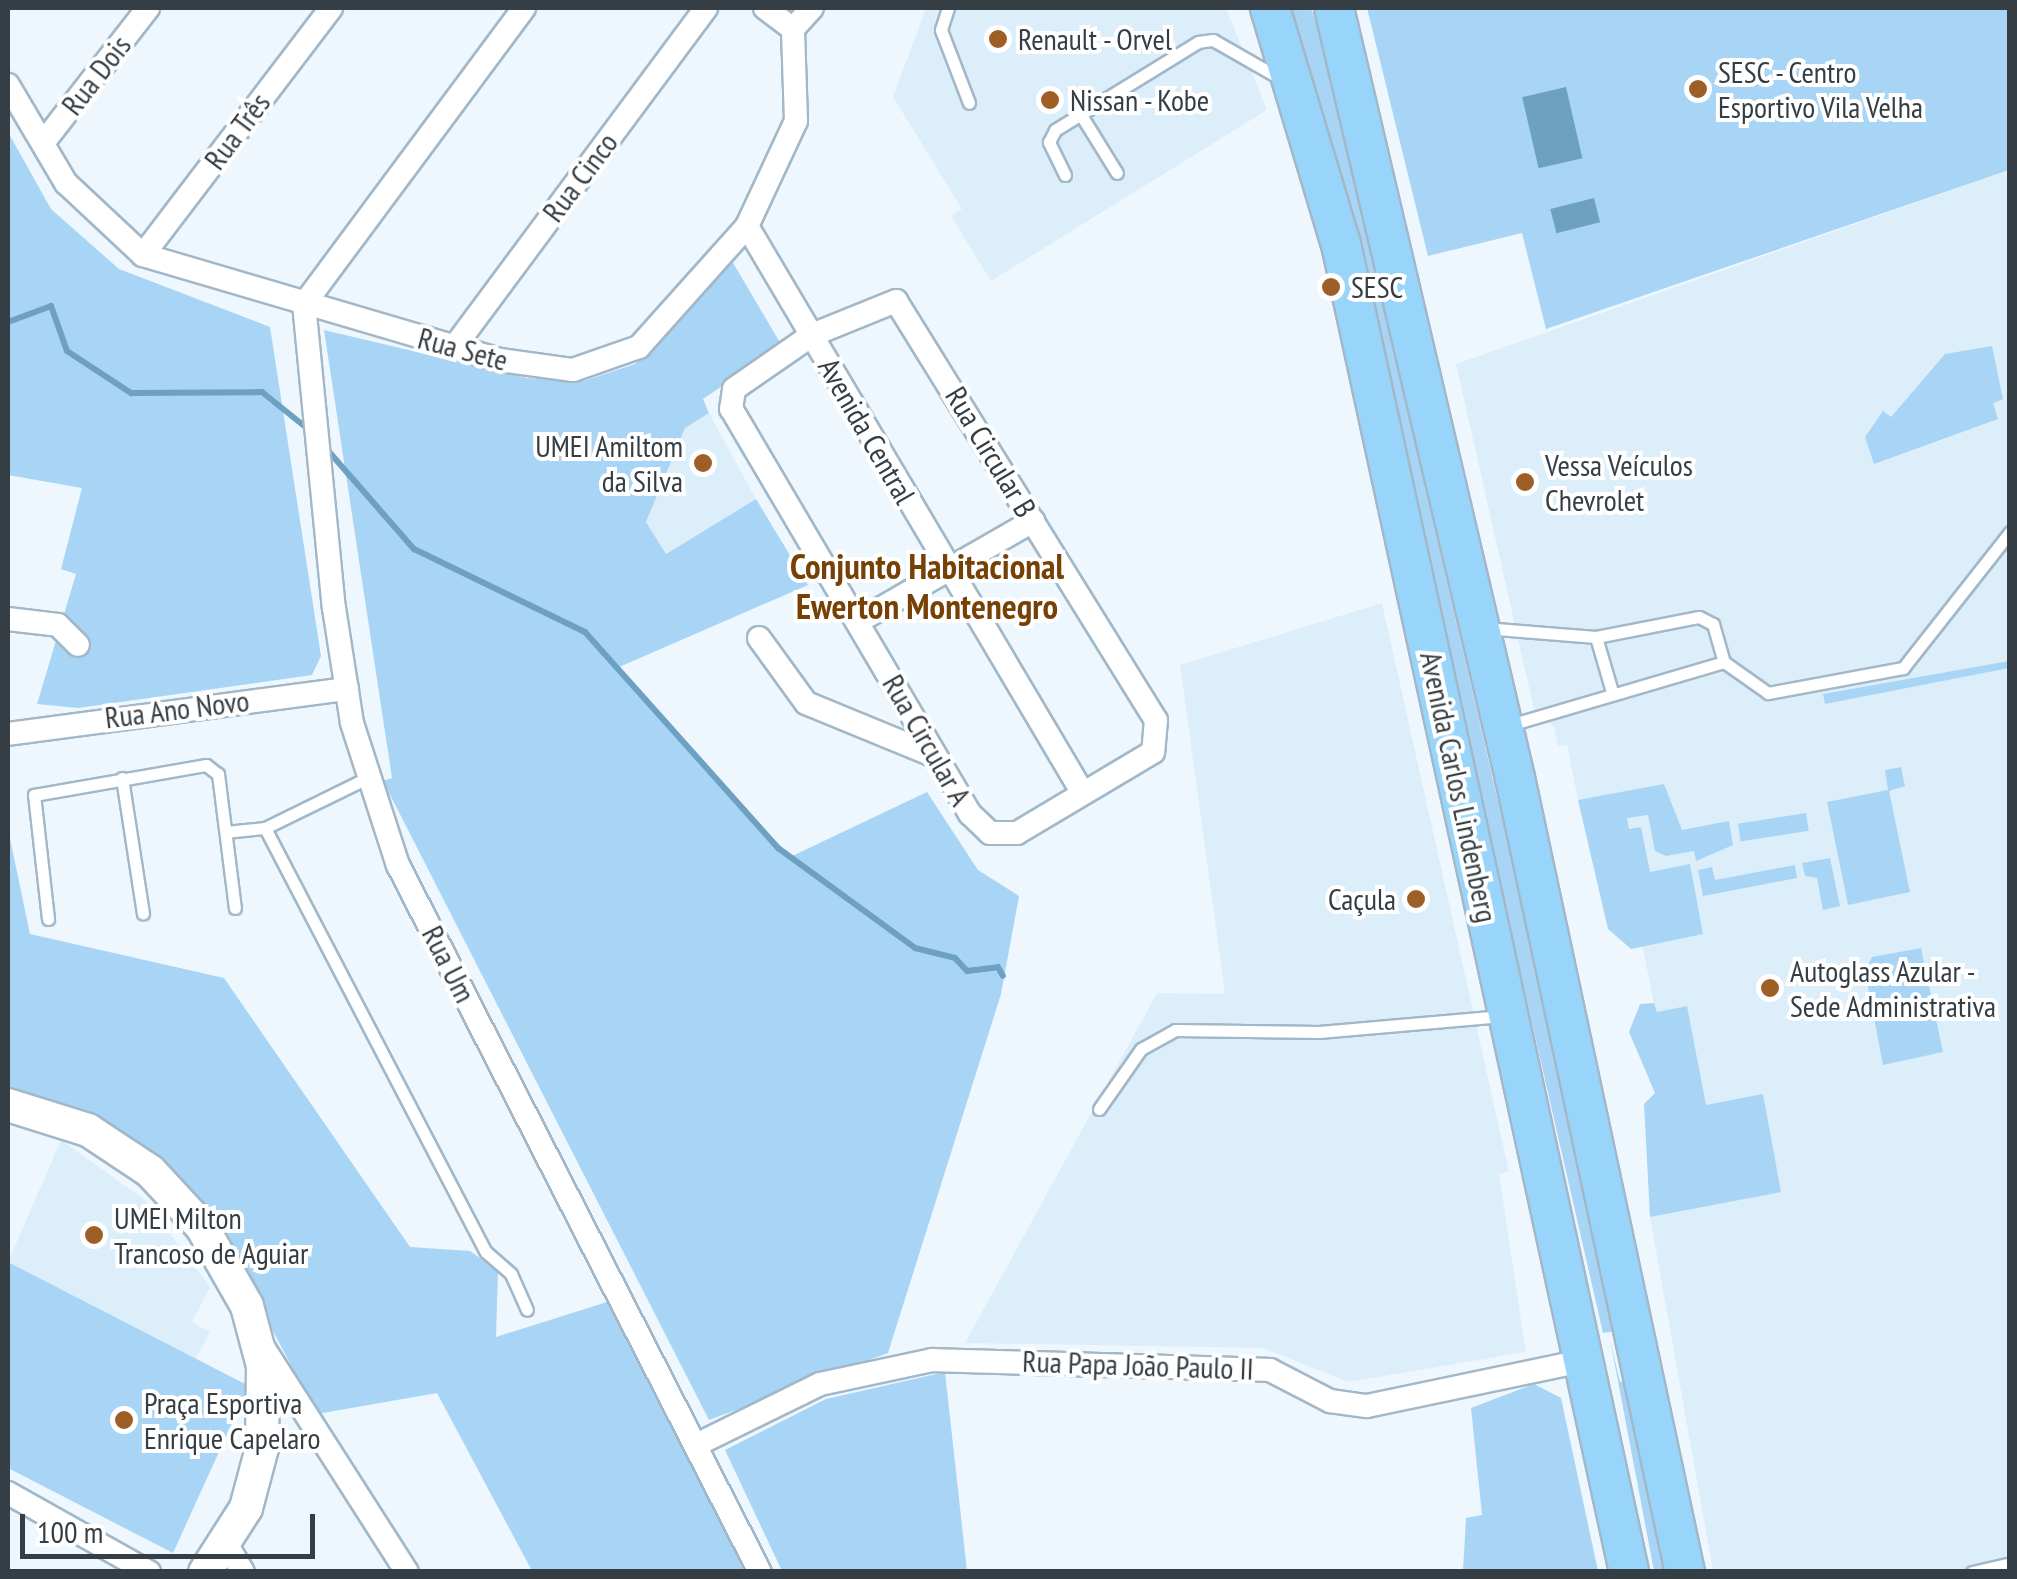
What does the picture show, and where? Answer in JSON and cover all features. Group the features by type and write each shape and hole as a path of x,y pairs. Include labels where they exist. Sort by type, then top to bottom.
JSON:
{"main road":[{"name":"Avenida Carlos Lindenberg","path":"1270,8 1341,244 1629,1572"},
{"name":"Avenida Carlos Lindenberg","path":"1334,8 1474,630 1502,727 1684,1572"}],"street":[{"name":"Rua Dois","path":"43,143 148,8"},
{"name":"Rua Três","path":"143,255 332,8"},
{"path":"304,304 524,8"},
{"name":"Rua Cinco","path":"454,346 706,8"},
{"path":"764,8 793,29 812,8"},
{"name":"Rua Sete","path":"8,85 94,216 143,255 304,304 540,368 620,359 747,226 796,121 793,29"},
{"name":"Avenida Central","path":"747,226 946,568 1082,790"},
{"name":"Rua Circular B","path":"812,335 877,302 904,307 1156,720 1152,752 1082,790"},
{"name":"Rua Um","path":"304,304 346,688 368,778 398,865 760,1572"},
{"name":"Rua Circular A","path":"812,335 734,390 731,409 935,756 982,828 1017,833 1082,790"},
{"path":"859,621 1033,521"},
{"path":"8,619 58,626 78,645"},
{"path":"758,638 806,703 935,756"},
{"name":"Rua Ano Novo","path":"8,734 346,688"},
{"path":"9,1106 88,1130 150,1171 224,1261 256,1338 407,1572"},
{"path":"205,1572 236,1559 262,1448 256,1338"},
{"name":"Rua Papa João Paulo II","path":"696,1445 820,1384 932,1360 1270,1370 1330,1401 1367,1406 1584,1361"},
{"path":"8,1493 149,1572"}],"lane":[{"path":"948,8 940,30 970,103"},
{"path":"1064,175 1050,136 1207,38 1295,83"},
{"path":"1081,115 1117,173"},
{"path":"1474,630 1508,624 1596,637 1708,618 1724,662 1768,693 1903,668 2010,532"},
{"path":"1596,637 1613,695"},
{"path":"1502,727 1724,662"},
{"path":"48,920 34,795 122,778 214,769 235,908"},
{"path":"122,778 143,913"},
{"path":"226,832 266,828 368,778"},
{"path":"266,828 486,1252 511,1274 527,1310"},
{"path":"1099,1109 1141,1049 1175,1030 1319,1032 1509,1016"},
{"path":"1972,1572 2010,1563"}],"shaded area":[{"path":"926,8 1226,8 1267,110 991,281 951,216 962,209 893,97"},
{"path":"1281,8 1311,8 1319,32 1631,1373 1616,1331 1603,1333 1353,241"},
{"name":"SESC - Centro Esportivo Vila Velha","path":"1367,8 2009,8 2009,170 1546,329 1522,233 1428,256"},
{"path":"1566,87 1582,158 1539,168 1522,97"},
{"path":"8,132 51,209 119,269 270,327 321,656 312,675 78,708 37,704 76,574 61,569 82,488 8,475"},
{"path":"2009,170 2009,1571 1713,1571 1650,1217 1695,1208 1612,794 1578,800 1567,745 1558,746 1554,726 1535,714 1456,364"},
{"path":"1594,198 1600,222 1556,233 1550,209"},
{"path":"732,261 782,346 703,399 709,413 685,428 646,522 666,554 756,499 808,585 617,668 790,857 927,792 978,870 1019,896 1001,994 888,1353 709,1420 383,781 392,778 324,330 527,378 584,381 635,364"},
{"path":"1992,346 2003,399 1993,403 1998,419 1874,464 1865,437 1883,411 1891,417 1945,354"},
{"name":"UMEI Amiltom da Silva","path":"709,413 756,499 665,554 646,522 685,427"},
{"path":"1382,603 1509,1172 1499,1174 1526,1352 1348,1382 1263,1348 965,1343 1157,993 1225,994 1180,665"},
{"path":"2009,661 2009,668 1825,704 1823,694"},
{"path":"1901,767 1905,786 1889,791 1910,892 1848,905 1827,802 1888,790 1885,770"},
{"path":"1664,784 1682,830 1729,821 1733,845 1696,861 1694,851 1666,856 1655,851 1648,815 1627,818 1629,829 1641,827 1650,872 1690,864 1703,934 1631,949 1608,929 1578,800"},
{"path":"1806,813 1809,831 1741,842 1738,824"},
{"path":"8,829 30,934 224,978 410,1247 470,1251 498,1271 496,1337 607,1302 745,1571 532,1571 437,1393 317,1414 234,1258 75,1113 8,1087"},
{"path":"1830,858 1840,906 1823,910 1817,878 1805,876 1802,863"},
{"path":"1795,865 1797,878 1703,896 1698,870 1712,867 1715,880"},
{"path":"1921,948 1943,1052 1883,1065 1865,971 1872,957"},
{"path":"1654,1003 1657,1012 1687,1006 1706,1105 1763,1094 1781,1192 1650,1217 1644,1104 1655,1093 1629,1032 1640,1004"},
{"name":"UMEI Milton Trancoso de Aguiar","path":"61,1140 145,1200 210,1287 192,1322 210,1332 196,1359 8,1262"},
{"name":"Praça Esportiva Enrique Capelaro","path":"8,1262 249,1386 173,1553 8,1468"},
{"path":"1610,1339 1620,1382 1633,1380 1673,1571 1654,1571"},
{"path":"945,1372 967,1571 782,1571 725,1450 826,1399"},
{"path":"1534,1384 1561,1398 1598,1571 1463,1571 1466,1518 1482,1515 1471,1408"}],"waterway":[{"path":"8,322 51,306 67,351 131,393 262,392 308,429"},
{"path":"324,446 414,549 585,632 778,848 915,948 955,958 967,971 998,967 1003,976"}],"place":[{"name":"Renault - Orvel","path":"998,39"},
{"name":"SESC - Centro Esportivo Vila Velha","path":"1698,89"},
{"name":"Nissan - Kobe","path":"1050,100"},
{"name":"SESC","path":"1331,287"},
{"name":"UMEI Amiltom da Silva","path":"703,463"},
{"name":"Vessa Veículos Chevrolet","path":"1525,482"},
{"name":"Caçula","path":"1416,899"},
{"name":"Autoglass Azular - Sede Administrativa","path":"1770,988"},
{"name":"UMEI Milton Trancoso de Aguiar","path":"94,1235"},
{"name":"Praça Esportiva Enrique Capelaro","path":"124,1420"}],"district":[{"name":"Conjunto Habitacional Ewerton Montenegro","path":"927,586"}]}
